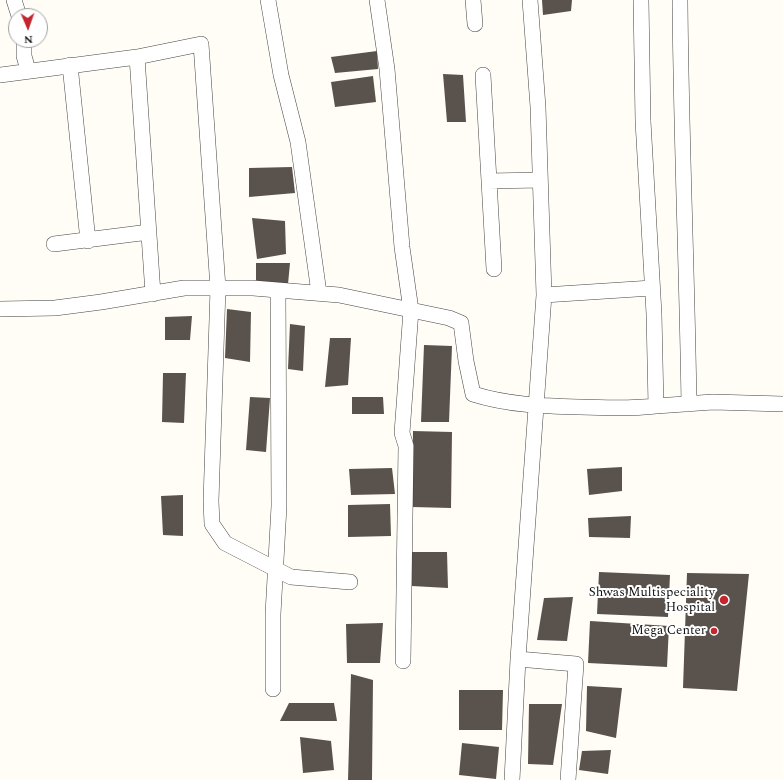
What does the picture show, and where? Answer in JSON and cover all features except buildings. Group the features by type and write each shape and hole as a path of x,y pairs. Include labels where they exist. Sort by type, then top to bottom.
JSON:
{"street":[{"path":"268,0 281,75 298,142 319,293"},
{"path":"377,0 387,69 402,247 411,310 402,433 406,446 403,661"},
{"path":"473,0 475,24"},
{"path":"512,780 518,659 544,294 538,107 530,0"},
{"path":"641,0 644,121 656,406"},
{"path":"680,0 689,404"},
{"path":"0,75 28,70 137,58 201,44 218,288 211,501 212,524 225,543 291,577 350,582"},
{"path":"24,48 24,56 28,70"},
{"path":"137,58 153,294"},
{"path":"70,65 88,241"},
{"path":"483,75 494,269"},
{"path":"489,181 540,180"},
{"path":"54,244 88,241 149,232"},
{"path":"0,309 55,308 184,288 278,290 340,295 449,318 461,323 466,361 473,394 495,401 536,406 631,409 713,402 783,404"},
{"path":"544,294 652,288"},
{"path":"273,689 274,568 279,506 278,290"},
{"path":"518,659 576,664 568,780"}],"place":[{"name":"Shwas Multispeciality Hospital","path":"724,600"},
{"name":"Mega Center","path":"714,631"}]}
